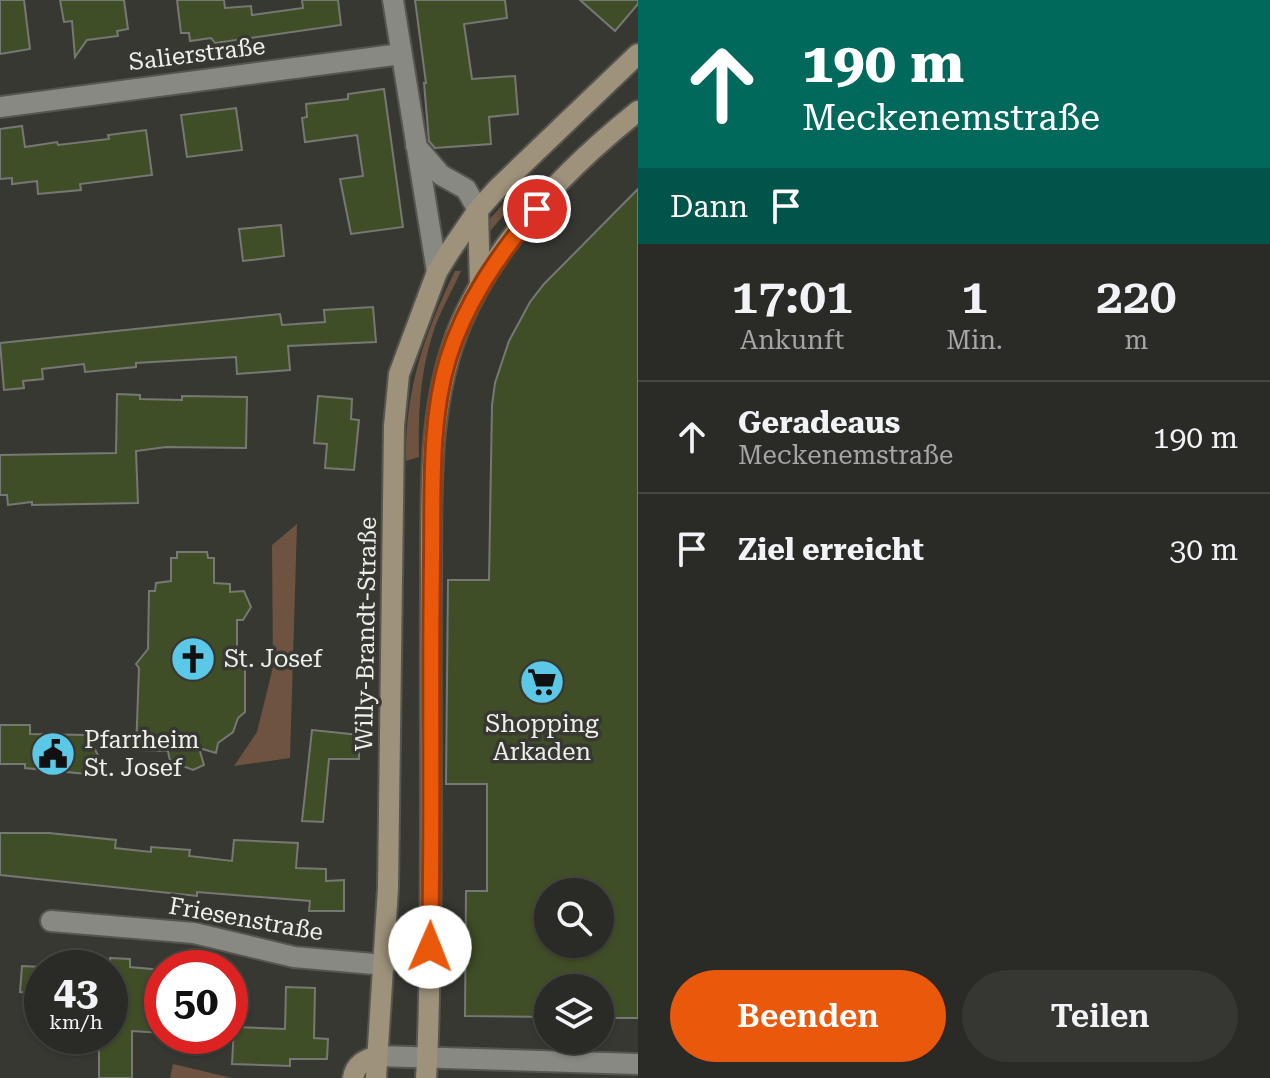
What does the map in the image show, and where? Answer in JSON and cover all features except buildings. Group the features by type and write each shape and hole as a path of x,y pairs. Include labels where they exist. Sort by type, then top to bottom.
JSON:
{"main road":[{"name":"Willy-Brandt-Straße","path":"376,1078 385,965 390,815 394,426 399,374 437,272 478,210 542,144 638,54"},
{"path":"427,1068 435,428 447,361 480,285 519,230 554,188 638,111"},
{"path":"478,210 480,285"},
{"path":"353,1078 362,1061 377,1056"}],"street":[{"path":"393,0 437,272"},
{"name":"Salierstraße","path":"0,107 401,54"},
{"path":"416,146 441,175 466,189 478,210"},
{"name":"Friesenstraße","path":"51,921 194,933 294,957 385,965"},
{"path":"377,1056 427,1068 638,1064"}],"shaded area":[{"path":"525,180 528,187 490,231 488,221"},
{"path":"455,271 461,271 438,320 426,359 420,407 419,457 406,461 409,410 418,363"},
{"path":"297,524 290,758 234,766 257,732 273,667 272,545"},
{"path":"173,1064 232,1078 170,1078"}],"place":[{"name":"St. Josef","path":"193,659"},
{"name":"Shopping Arkaden","path":"542,682"},
{"name":"Pfarrheim St. Josef","path":"53,754"}],"route":[{"path":"430,947 431,584 435,428 447,361 461,323 480,285 537,209"}]}
